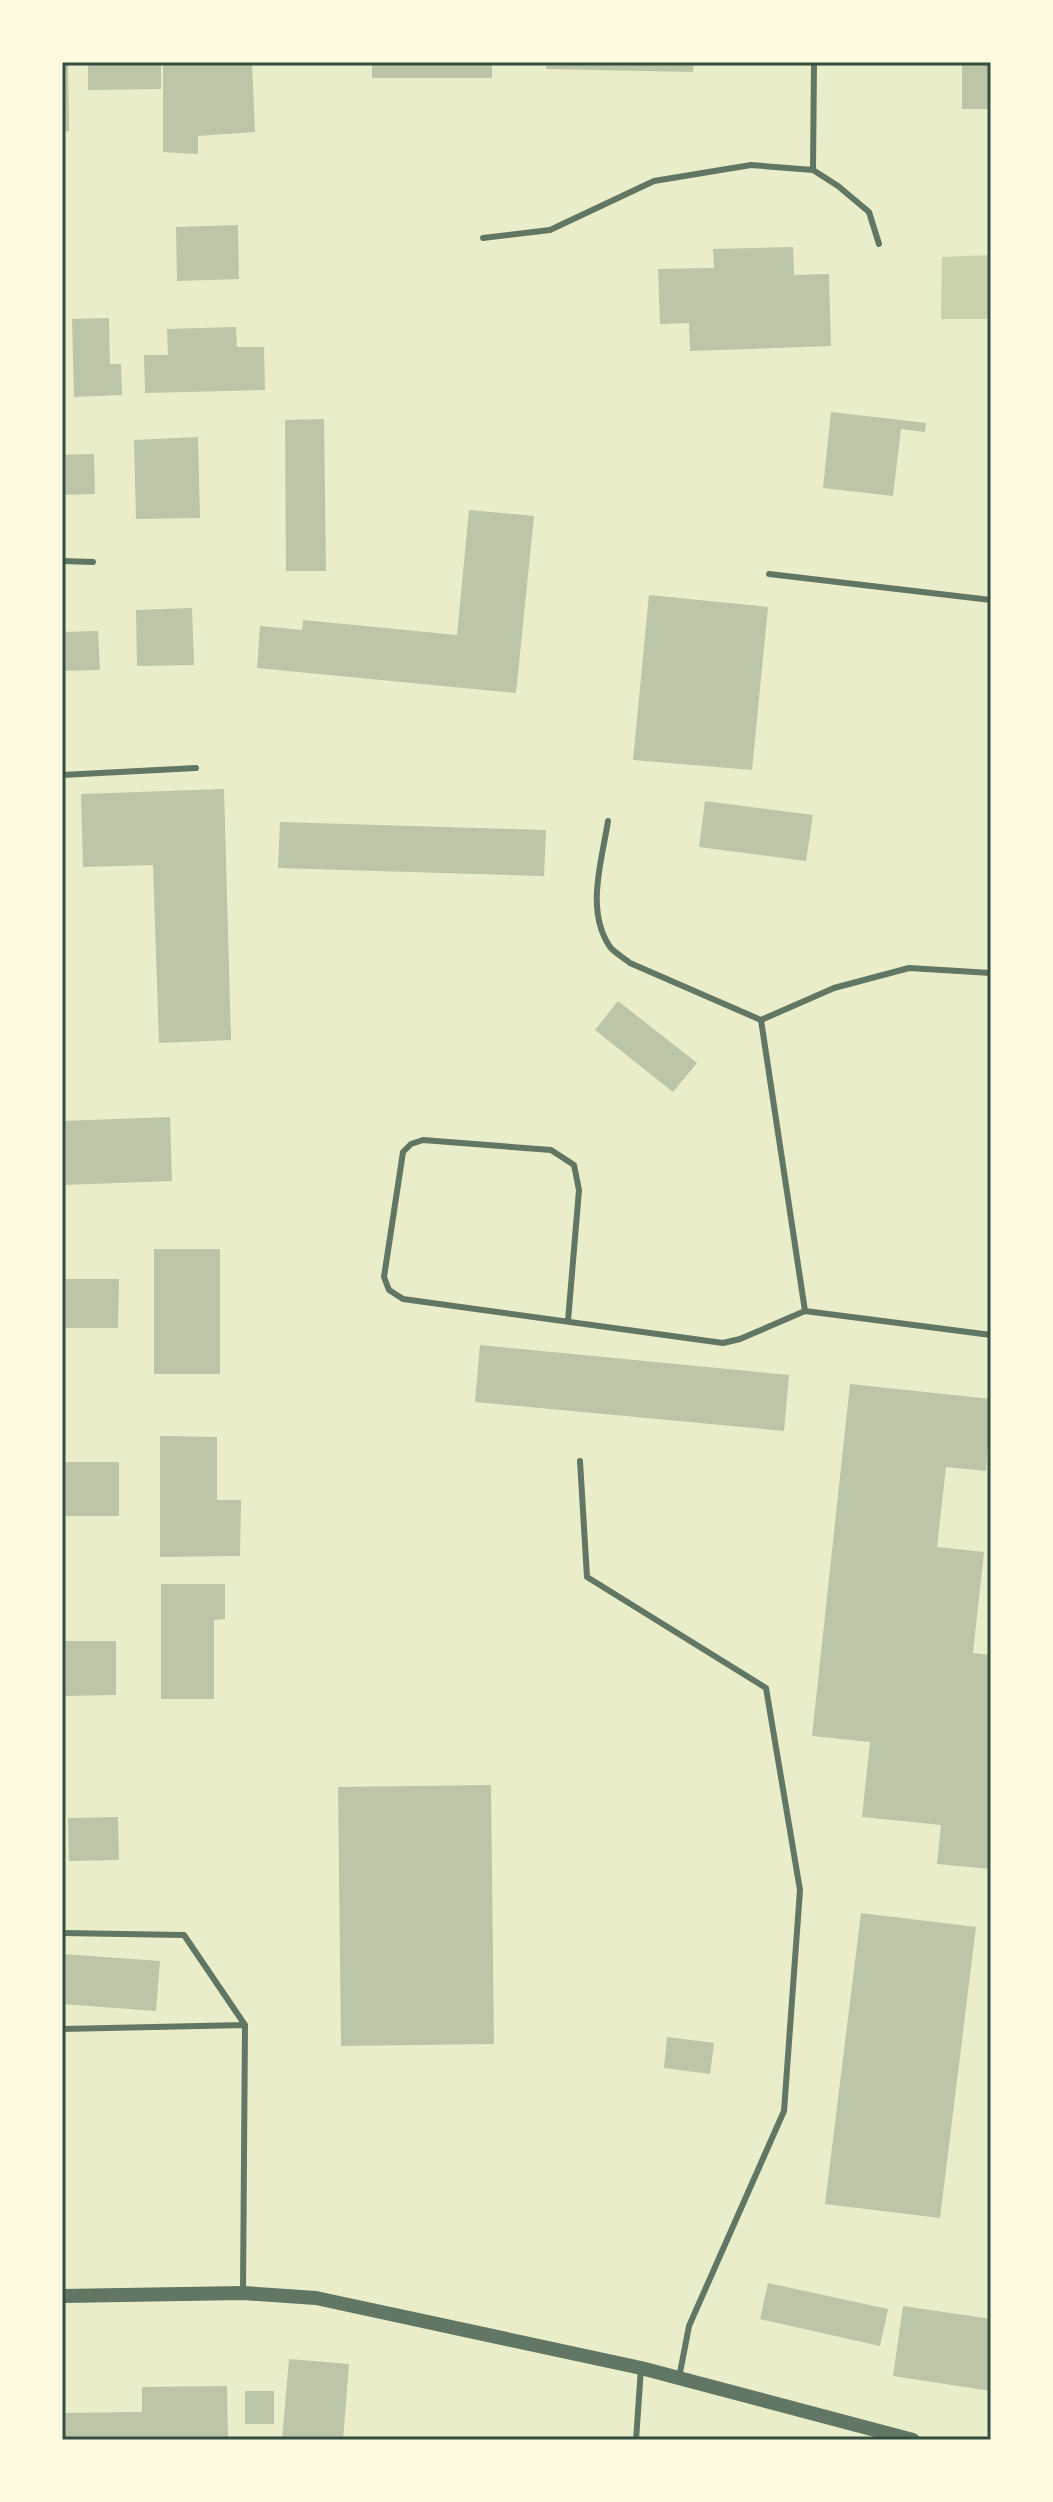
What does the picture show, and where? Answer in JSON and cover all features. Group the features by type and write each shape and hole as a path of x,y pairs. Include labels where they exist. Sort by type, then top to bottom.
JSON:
{"street":[{"path":"62,2296 243,2293 316,2298 641,2368 913,2440"}],"lane":[{"path":"813,170 814,62"},
{"path":"483,238 550,230 654,181 751,165 813,170 869,212 879,244"},
{"path":"62,561 93,562"},
{"path":"769,574 991,600"},
{"path":"62,775 196,768"},
{"path":"608,821 595,903 601,928 611,949 630,963 761,1020 834,988 909,968 991,973"},
{"path":"761,1020 805,1311"},
{"path":"568,1321 579,1190 574,1165 551,1150 423,1140 411,1144 403,1152 384,1277 389,1290 403,1299 723,1343 740,1339 805,1311 991,1335"},
{"path":"580,1461 587,1577 766,1688 800,1890 784,2111 689,2326 679,2378"},
{"path":"62,1933 184,1935 245,2025 243,2293"},
{"path":"62,2029 245,2025"},
{"path":"636,2440 641,2368"}],"green space":[{"path":"991,255 991,319 941,319 942,257"}],"building":[{"path":"62,62 68,62 69,131 62,132"},
{"path":"88,62 161,62 161,89 88,90"},
{"path":"163,62 252,62 255,132 198,136 198,154 163,152"},
{"path":"372,62 492,62 492,78 372,78"},
{"path":"546,62 694,62 693,72 546,69"},
{"path":"962,62 991,62 991,109 962,109"},
{"path":"238,225 239,279 177,281 176,227"},
{"path":"793,247 794,275 829,274 831,346 690,351 689,323 660,324 658,269 714,268 713,249"},
{"path":"109,318 110,364 121,364 122,395 74,397 72,319"},
{"path":"236,327 237,347 264,347 265,390 145,393 144,355 168,355 167,329"},
{"path":"831,412 926,423 925,432 901,429 893,496 823,488"},
{"path":"324,419 326,571 286,571 285,420"},
{"path":"198,437 200,518 136,519 134,440"},
{"path":"94,454 95,494 62,495 62,455"},
{"path":"469,510 534,516 516,693 257,668 260,626 302,630 303,620 457,635"},
{"path":"649,595 768,607 752,770 633,760"},
{"path":"192,608 194,665 137,666 136,610"},
{"path":"98,631 100,670 62,671 62,632"},
{"path":"224,789 231,1040 159,1043 153,865 83,867 81,794"},
{"path":"705,801 813,815 806,861 699,847"},
{"path":"280,822 546,830 544,876 278,868"},
{"path":"618,1001 697,1063 673,1092 595,1030"},
{"path":"170,1117 172,1181 62,1185 62,1121"},
{"path":"154,1249 220,1249 220,1374 154,1374"},
{"path":"62,1279 119,1279 118,1328 62,1328"},
{"path":"480,1345 789,1375 784,1431 475,1402"},
{"path":"850,1384 991,1399 986,1471 946,1467 937,1547 984,1552 973,1653 991,1655 991,1869 937,1864 941,1825 862,1817 870,1742 812,1736"},
{"path":"160,1436 217,1437 217,1500 241,1500 240,1556 160,1557"},
{"path":"62,1462 119,1462 119,1516 62,1516"},
{"path":"161,1584 225,1584 225,1619 214,1620 214,1699 161,1699"},
{"path":"62,1641 116,1641 116,1695 62,1696"},
{"path":"491,1785 494,2044 341,2046 338,1787"},
{"path":"118,1817 119,1860 69,1861 68,1818"},
{"path":"861,1913 976,1927 940,2218 825,2204"},
{"path":"62,1954 160,1961 156,2011 62,2004"},
{"path":"667,2037 714,2043 710,2074 664,2068"},
{"path":"768,2283 888,2309 880,2346 760,2319"},
{"path":"903,2306 991,2319 991,2391 893,2376"},
{"path":"289,2359 349,2364 343,2440 282,2440"},
{"path":"227,2386 228,2440 62,2440 62,2413 142,2412 142,2387"},
{"path":"245,2391 274,2391 274,2424 245,2424"}]}
